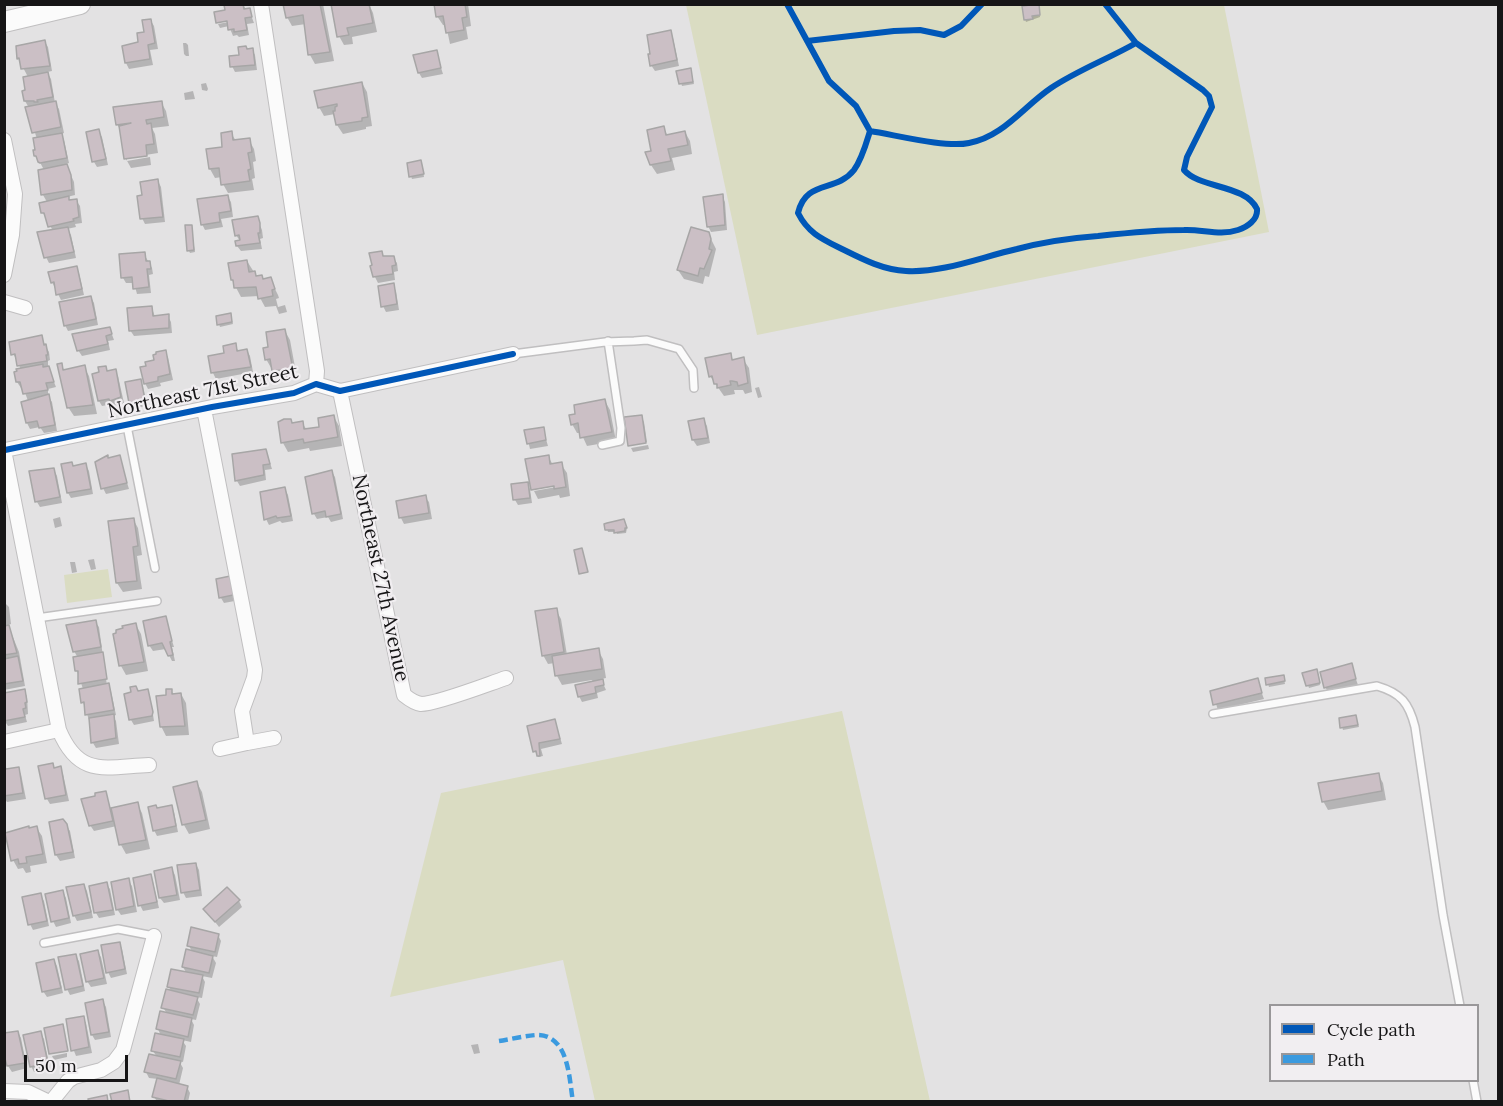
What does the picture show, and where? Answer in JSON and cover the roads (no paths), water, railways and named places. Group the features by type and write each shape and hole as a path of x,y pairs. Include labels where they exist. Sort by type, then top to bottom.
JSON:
{"street":[{"path":"261,4 317,371 315,384"},
{"path":"4,22 75,5"},
{"path":"4,140 8,175 15,194 12,235 4,275"},
{"path":"4,302 25,308"},
{"name":"Northeast 71st Street","path":"5,450 294,393 315,384 340,390 513,354"},
{"name":"Northeast 27th Avenue","path":"340,390 404,695 411,701 421,704 506,678"},
{"path":"204,409 254,663 254,678 242,711 247,743"},
{"path":"5,450 59,730 66,746 85,765 96,767 149,765"},
{"path":"4,742 59,730"},
{"path":"220,749 274,738"},
{"path":"4,1091 28,1092 50,1101 74,1077 101,1070 114,1062 123,1050 154,936"}],"lane":[{"path":"513,354 608,341 646,340 679,349 693,369 694,388"},
{"path":"602,445 620,441 621,428 608,341"},
{"path":"127,426 155,568"},
{"path":"37,618 157,601"},
{"path":"1213,714 1377,686 1392,690 1405,701 1415,727 1460,1004"},
{"path":"44,943 118,929 154,936"},
{"path":"1473,1082 1477,1101"}]}
